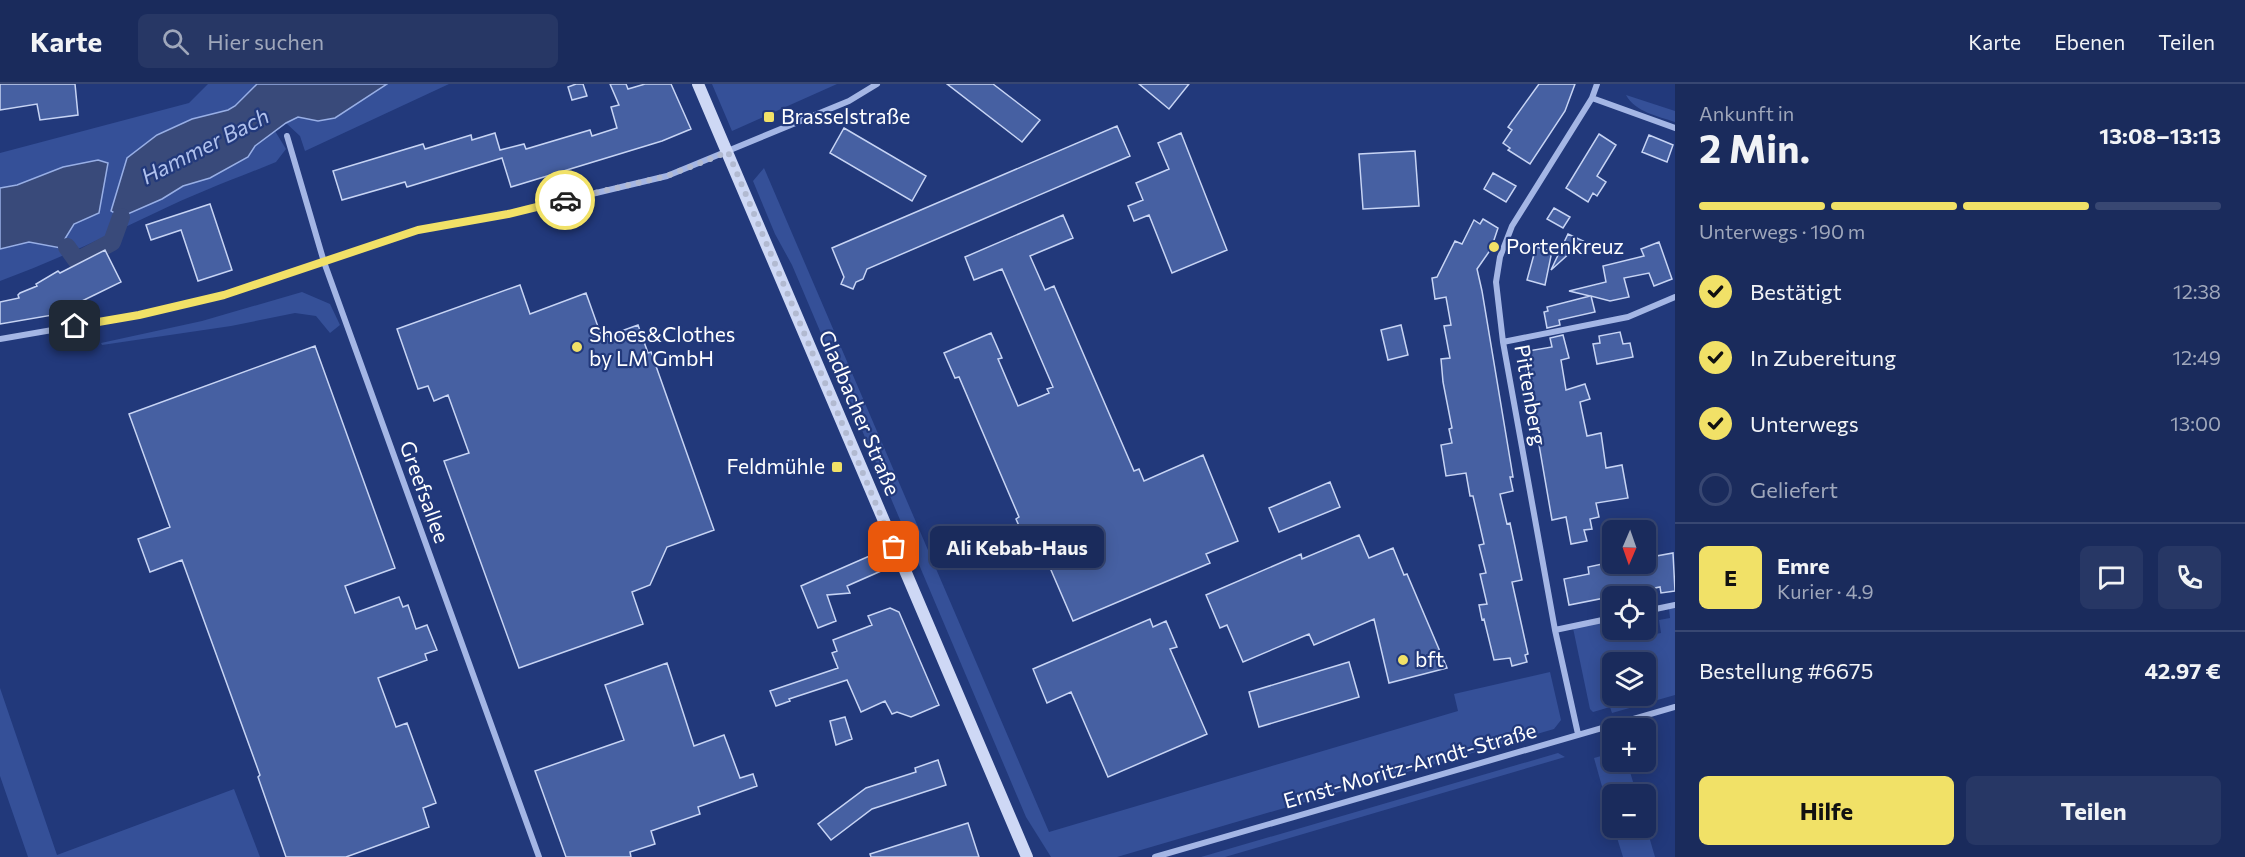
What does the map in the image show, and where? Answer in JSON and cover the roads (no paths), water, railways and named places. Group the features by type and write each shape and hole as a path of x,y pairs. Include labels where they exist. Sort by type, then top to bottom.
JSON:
{"main road":[{"name":"Gladbacher Straße","path":"698,84 1027,857"}],"street":[{"path":"0,339 139,315 224,295 418,230 508,214 667,176 849,101 877,84"},
{"name":"Pittenberg","path":"1578,734 1555,630 1503,342 1496,282 1500,257 1512,226 1592,98 1597,84"},
{"path":"1592,98 1675,128"},
{"name":"Greefsallee","path":"287,136 324,262 539,857"},
{"path":"1503,342 1628,317 1675,297"},
{"path":"1656,609 1675,605"},
{"path":"1555,630 1602,620"},
{"name":"Ernst-Moritz-Arndt-Straße","path":"1155,857 1675,707"}],"water":[{"path":"257,84 387,84 335,118 318,121 298,117 286,123 255,146 248,157 210,178 183,186 162,199 121,217 111,211 127,158 157,135 192,119 228,110"},
{"path":"98,160 108,163 99,213 74,224 63,242 67,246 66,249 29,242 0,249 0,188 17,185 63,167"}],"waterway":[{"name":"Hammer Bach","path":"67,247 77,261 112,242 121,217"}],"place":[{"name":"Brasselstraße","path":"769,117"},
{"name":"Portenkreuz","path":"1494,247"},
{"name":"Shoes&Clothes by LM GmbH","path":"577,347"},
{"name":"Feldmühle","path":"837,467"},
{"name":"Ali Kebab-Haus","path":"894,547"},
{"name":"bft","path":"1403,660"}]}
